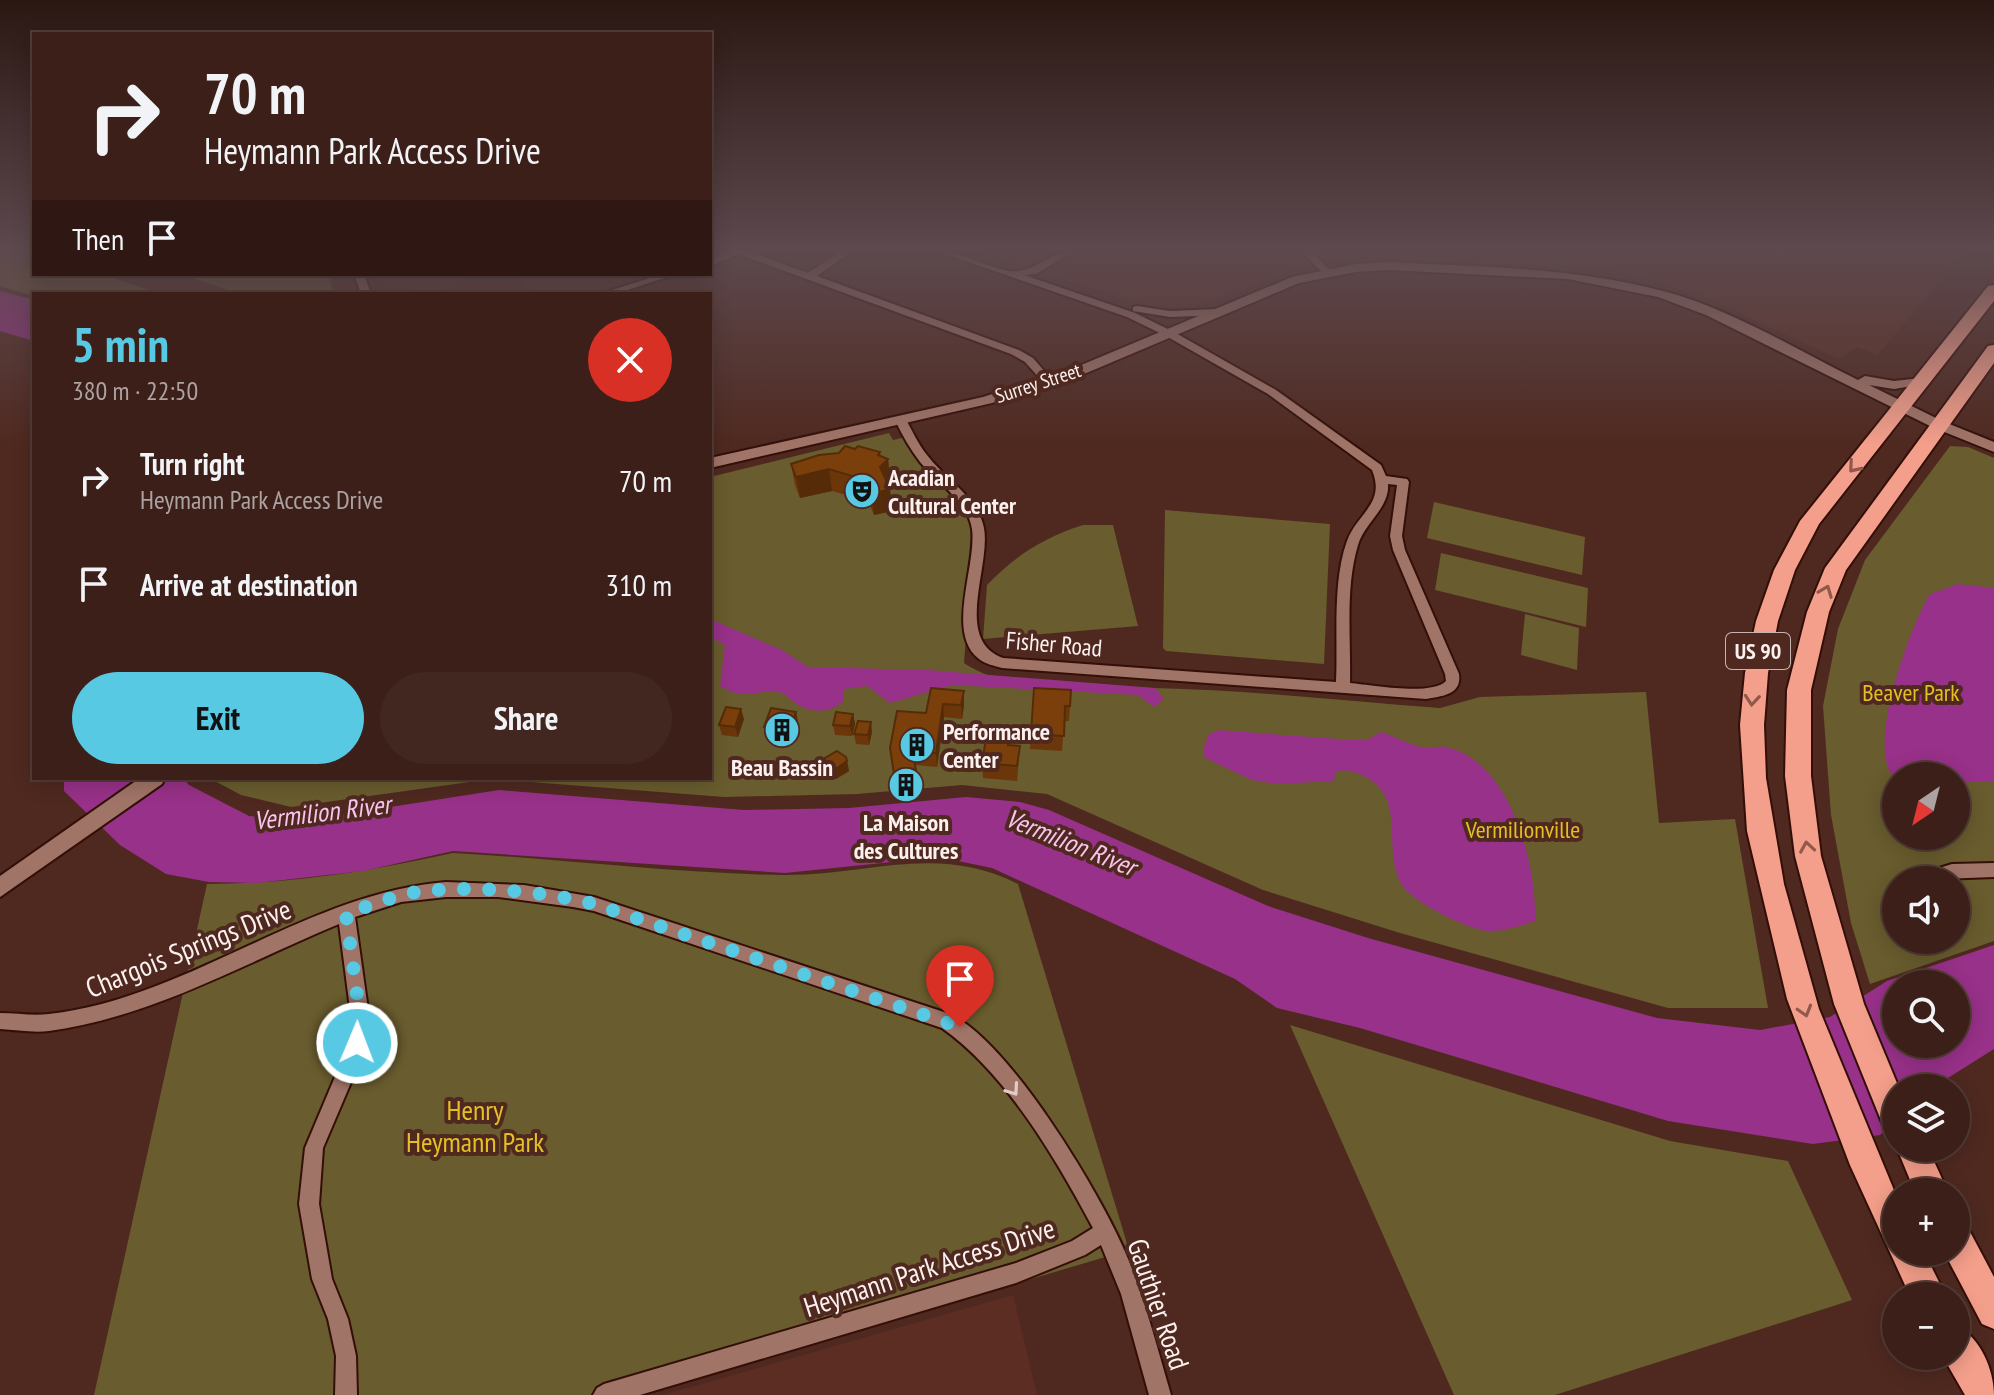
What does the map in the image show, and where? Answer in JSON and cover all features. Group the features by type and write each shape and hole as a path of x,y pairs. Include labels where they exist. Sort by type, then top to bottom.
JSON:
{"highway":[{"name":"US 90","path":"1882,1202 1806,1016 1772,900 1758,831 1751,772 1752,696 1761,637 1775,590 1810,521 1974,316"},
{"name":"US 90","path":"1882,1085 1853,1015 1808,856 1798,776 1799,690 1818,612 1836,568 1937,424 1994,350"},
{"path":"1970,1266 1994,1312"},
{"path":"1970,1369 1985,1395"}],"street":[{"path":"916,316 1015,352 1029,360 1048,381"},
{"path":"1133,316 1170,334"},
{"path":"1150,316 1161,322 1170,334"},
{"name":"Surrey Street","path":"712,463 901,420 1048,381 1210,316"},
{"name":"Surrey Street","path":"1719,316 1937,424 1994,447"},
{"name":"Fisher Road","path":"901,420 920,455 970,508 976,519 979,534 970,639 983,657 1002,663 1426,694 1446,690 1453,682 1396,536 1403,482 1383,480 1365,456 1272,392 1170,334"},
{"path":"1837,374 1894,385 1925,380"},
{"path":"1952,404 1963,421 1994,437"},
{"path":"1343,687 1351,548 1382,500 1383,480"},
{"path":"0,888 152,780"},
{"path":"1970,871 1994,870"},
{"path":"346,1395 346,1356 338,1319 322,1279 309,1204 314,1148 349,1066 361,1024 346,914 400,896 434,891 567,897 947,1021 971,1036 1006,1079 1065,1164 1103,1233"},
{"name":"Chargois Springs Drive","path":"0,1021 54,1024 110,1010 346,914"},
{"name":"Heymann Park Access Drive","path":"604,1395 1016,1273 1078,1248 1103,1233"},
{"name":"Gauthier Road","path":"1103,1233 1118,1258 1160,1395"}],"shaded area":[{"path":"1746,316 1911,316 1877,355 1857,347 1838,359"},
{"path":"1013,1295 1037,1395 663,1395"}],"green space":[{"name":"Vermilionville","path":"889,433 893,440 906,437 923,465 955,498 971,523 974,534 964,663 1006,681 1056,687 1225,691 1440,708 1480,697 1646,692 1659,823 1735,819 1768,1008 1668,1008 1400,933 1263,890 1047,794 962,785 857,794 724,797 504,780 712,780 712,477"},
{"name":"Beaver Park","path":"1950,446 1968,447 1994,458 1994,941 1970,949 1970,866 1882,866 1882,954 1957,954 1910,970 1882,970 1882,980 1870,984 1851,923 1831,815 1823,706 1838,629 1865,560"},
{"path":"1434,502 1585,537 1582,575 1427,538"},
{"path":"1165,510 1330,524 1324,664 1166,651 1163,648"},
{"path":"1083,525 1113,525 1138,626 983,639 987,585 1031,549"},
{"path":"1441,553 1588,588 1586,627 1435,590"},
{"path":"1525,614 1579,628 1577,670 1521,655"},
{"name":"Vermilionville","path":"213,780 484,780 291,807 241,795"},
{"name":"Henry Heymann Park","path":"453,853 698,872 780,875 929,863 988,872 1018,884 1129,1250 639,1395 94,1395 207,884 269,882 331,875"},
{"path":"1290,1025 1670,1141 1788,1161 1852,1300 1555,1395 1454,1395"}],"water":[{"path":"0,316 32,316 32,340 0,331"},
{"path":"1958,584 1994,588 1994,781 1970,782 1970,762 1887,762 1887,717 1894,688 1912,632 1930,594"},
{"path":"712,620 782,650 808,667 928,670 1155,688 1164,699 1154,707 1138,695 952,685 890,703 867,686 844,689 844,700 839,704 828,710 815,711 795,703 782,693 739,694 720,686 725,645 712,638"},
{"path":"1218,730 1352,740 1369,739 1381,732 1416,746 1446,747 1469,756 1488,772 1516,818 1531,872 1535,921 1506,930 1487,931 1441,914 1402,885 1393,856 1390,810 1386,797 1377,785 1364,776 1346,771 1335,772 1334,781 1277,784 1252,780 1205,758 1203,751 1208,735"},
{"name":"Vermilion River","path":"64,780 185,780 249,816 284,819 320,818 499,790 744,810 849,808 966,797 1020,802 1049,810 1268,906 1368,938 1657,1018 1760,1030 1830,1017 1882,984 1882,1058 1970,1058 1970,970 1920,970 1994,945 1994,1049 1954,1074 1882,1074 1882,1133 1813,1144 1668,1121 1360,1028 1277,1008 1235,979 992,868 953,860 902,861 785,873 453,851 363,871 257,883 209,882 166,874 120,845 64,791"}],"building":[{"path":"845,446 880,452 878,455 888,459 880,467 890,489 872,494 865,480 829,469 796,477 791,464 819,455 839,453"},
{"path":"931,688 964,691 961,705 943,704 936,753 913,752 917,777 895,780 890,748 897,711 926,713"},
{"path":"1034,688 1071,690 1070,706 1065,706 1064,736 1031,734"},
{"path":"726,707 741,709 735,727 719,725"},
{"path":"771,708 796,712 789,731 764,727"},
{"path":"836,712 853,714 850,726 833,725"},
{"path":"858,721 871,722 868,735 854,734"},
{"path":"987,732 1009,734 1008,745 1020,746 1017,766 982,763"},
{"path":"837,751 847,761 834,770 825,764 825,758"}],"place":[{"name":"Acadian Cultural Center","path":"862,491"},
{"name":"Beau Bassin","path":"782,730"},
{"name":"Performance Center","path":"917,745"},
{"name":"La Maison des Cultures","path":"906,785"}],"route":[{"path":"357,1043 361,1024 346,914 400,896 434,891 567,897 701,938 960,1027"}]}
